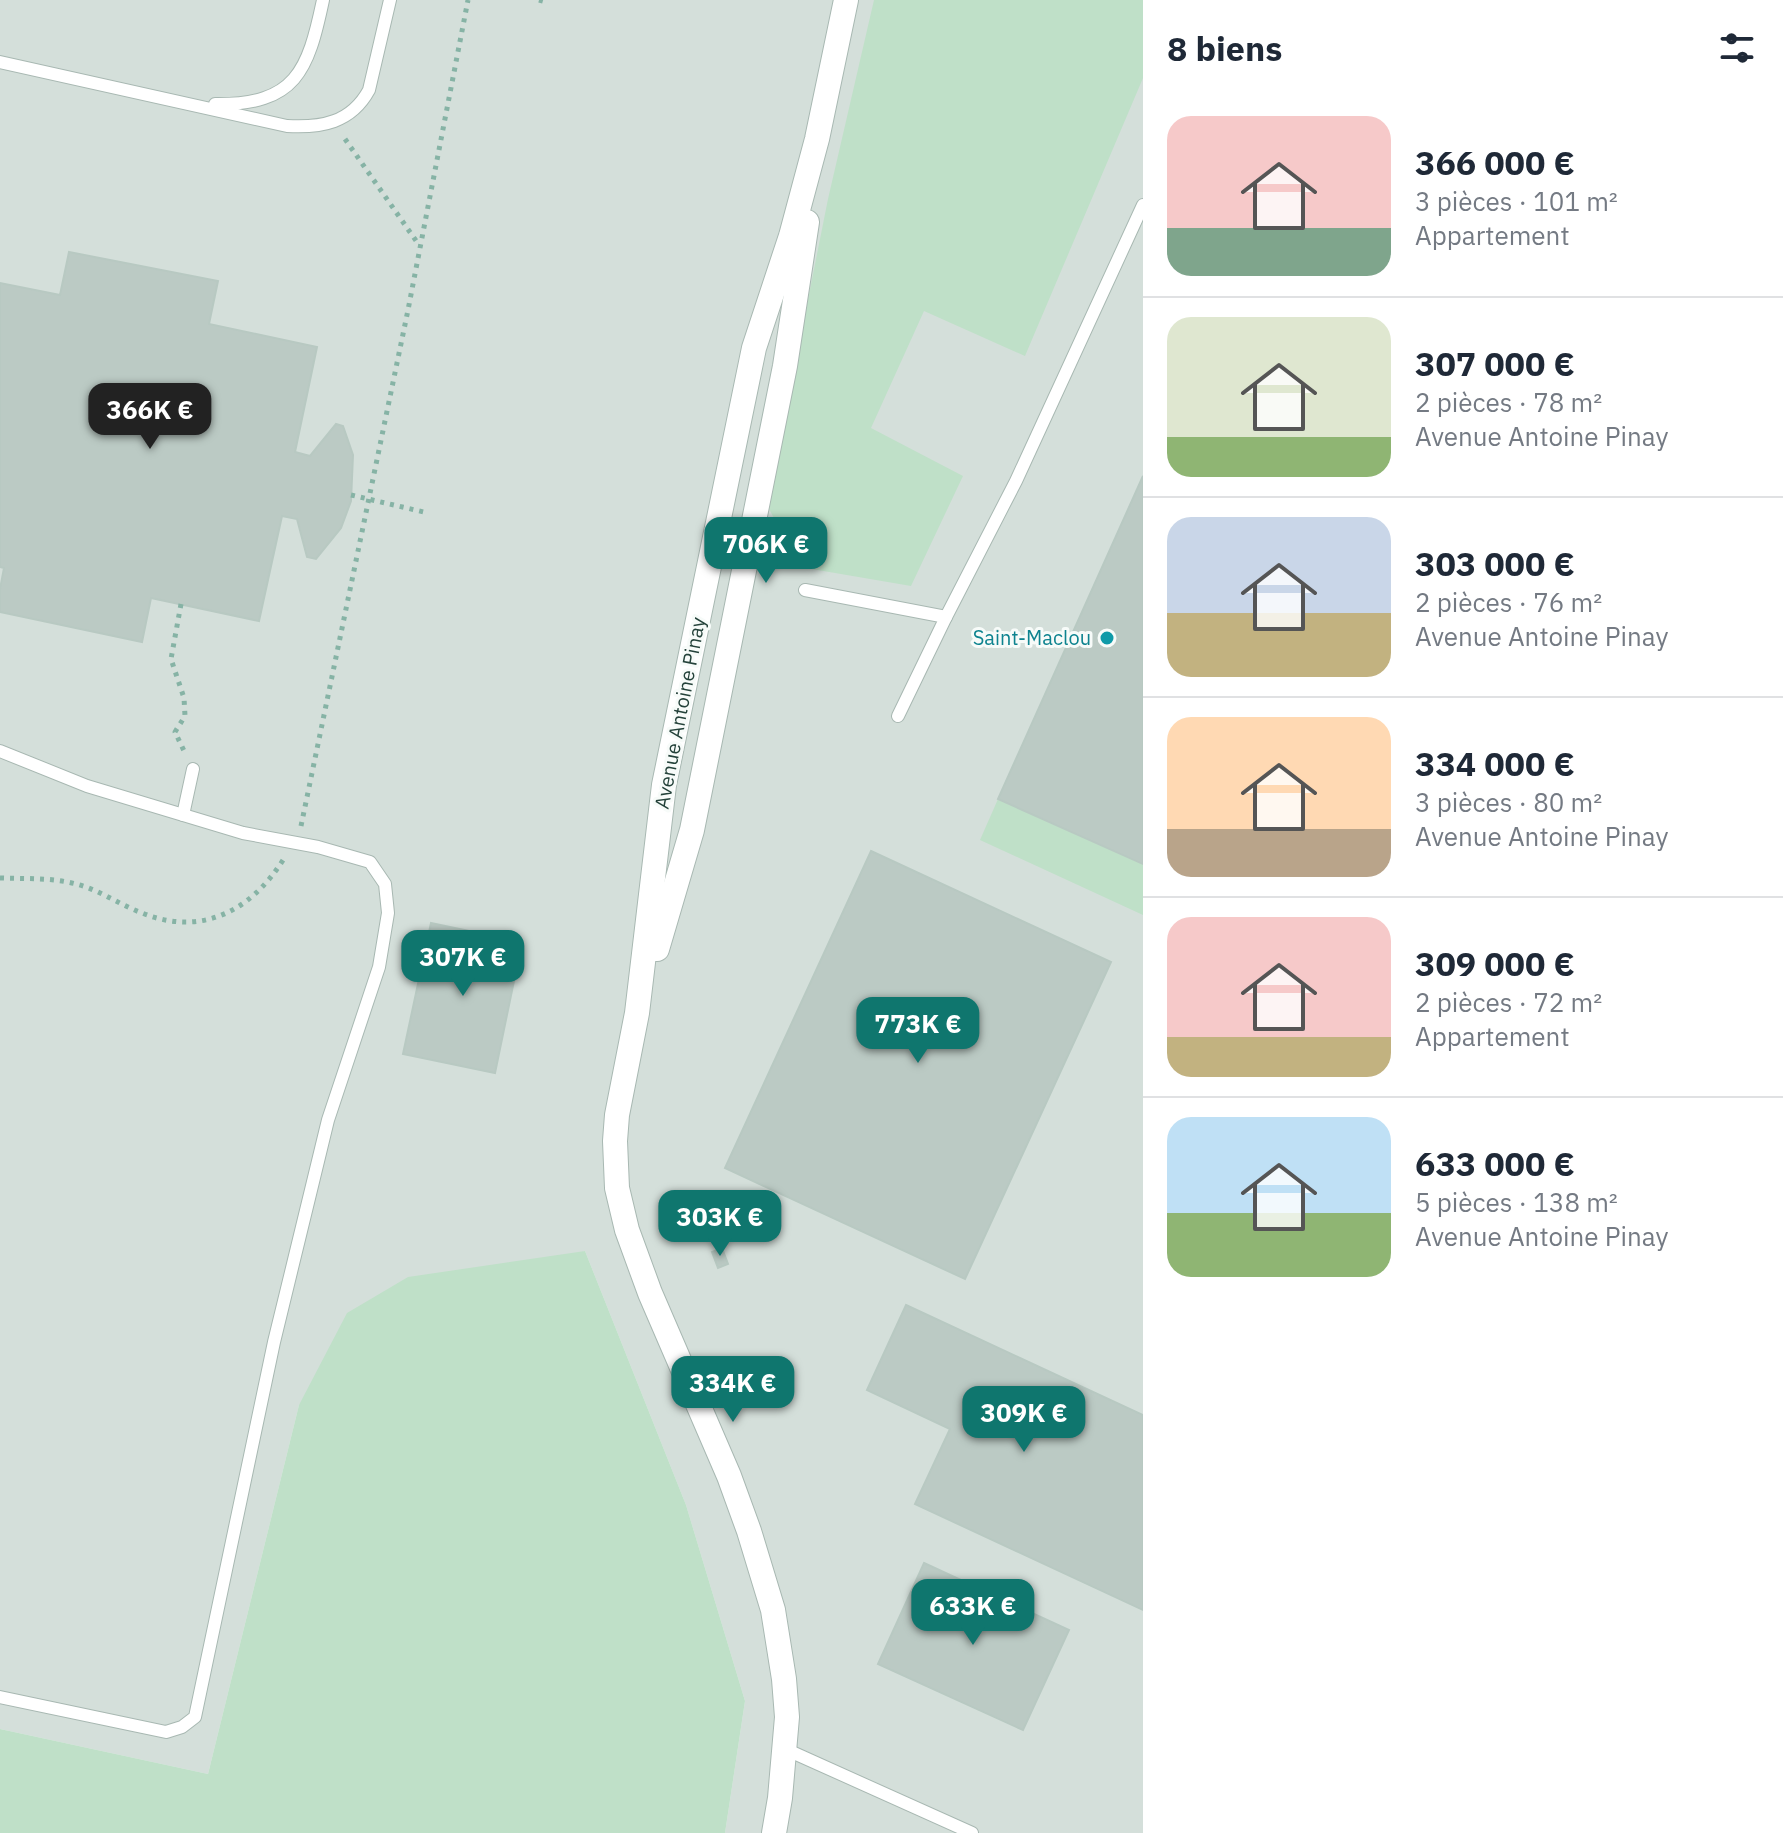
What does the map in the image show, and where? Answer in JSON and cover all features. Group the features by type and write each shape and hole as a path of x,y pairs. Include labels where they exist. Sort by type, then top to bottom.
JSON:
{"street":[{"name":"Avenue Antoine Pinay","path":"774,1833 787,1717 779,1643 754,1546 729,1476 650,1293 627,1230 615,1164 617,1115 637,1013 662,798 754,348 791,236 817,139 846,0"},
{"name":"Avenue Antoine Pinay","path":"637,1013 687,851 785,366 817,139"},
{"path":"709,570 743,578"}],"lane":[{"path":"188,102 245,102 275,94 291,85 303,68 316,35 323,0"},
{"path":"0,62 287,126 334,123 362,103 369,90 390,0"},
{"path":"898,716 1016,481 1143,205"},
{"path":"805,590 946,617"},
{"path":"0,751 87,786 243,833 370,862 385,884 388,913 379,967 328,1120 274,1342 195,1717 182,1727 166,1732 0,1697"},
{"path":"183,815 193,769"},
{"path":"785,1749 972,1833"}],"path":[{"path":"0,878 59,880 86,887 143,914 170,922 202,922 228,914 261,890 293,843 303,822 468,0"},
{"path":"334,123 420,246"},
{"path":"351,495 428,513"},
{"path":"181,604 171,659 184,698 185,716 175,732 193,769"}],"shaded area":[{"path":"0,0 1143,0 1143,1833 725,1833 745,1701 686,1505 585,1251 299,1405 208,1774 0,1729"}],"green space":[{"path":"874,0 1143,0 1143,78 1025,356 924,311 871,428 963,476 911,586 800,567 767,505 828,199"},
{"path":"998,799 1143,864 1143,915 980,840"},
{"path":"585,1251 686,1505 745,1701 725,1833 0,1833 0,1729 208,1774 299,1405 347,1313 408,1277"}],"building":[{"path":"69,252 218,281 209,324 317,347 295,452 310,456 336,424 343,426 353,455 351,501 341,528 316,559 307,557 297,519 282,516 259,621 151,598 142,642 0,612 4,568 0,567 0,283 60,295"},
{"name":"Saint-Maclou","path":"1143,476 1143,864 998,799"},
{"path":"871,851 1111,962 965,1279 725,1168"},
{"path":"431,923 522,942 495,1073 403,1054"},
{"path":"722,1248 728,1264 718,1268 712,1252"},
{"path":"906,1305 1143,1415 1143,1610 915,1504 950,1429 867,1390"},
{"path":"924,1563 1069,1630 1023,1730 878,1664"}],"place":[{"name":"Saint-Maclou","path":"1107,638"}]}
